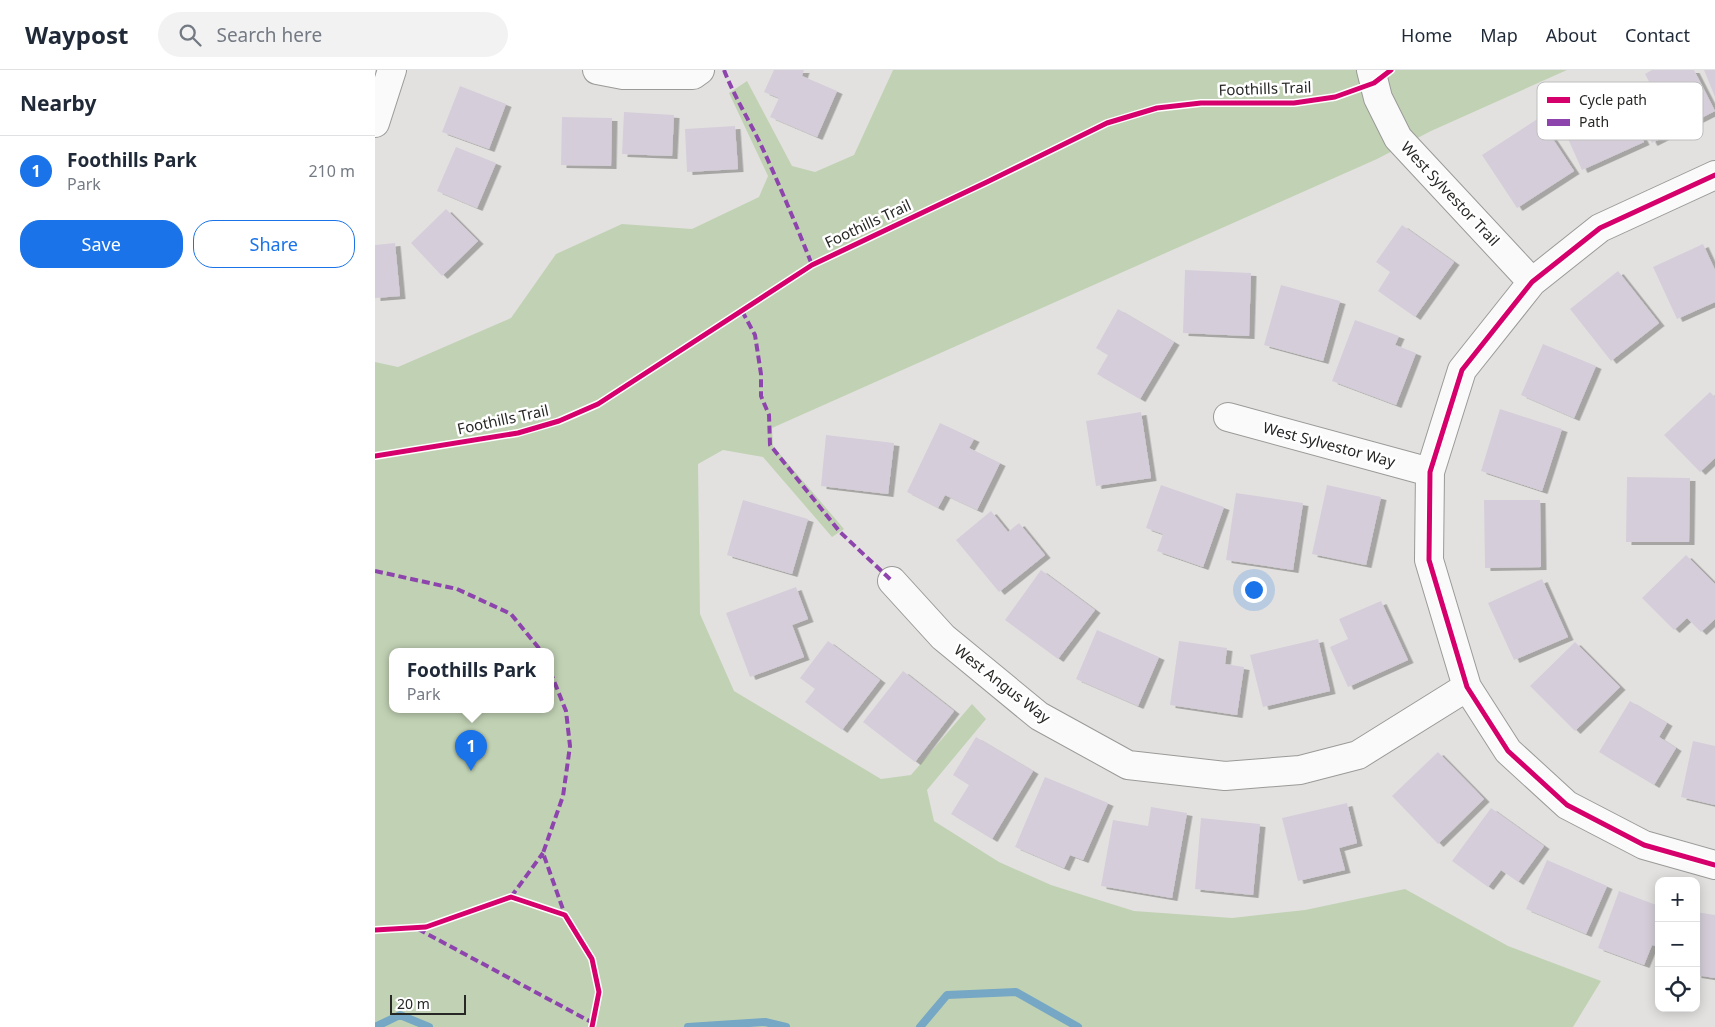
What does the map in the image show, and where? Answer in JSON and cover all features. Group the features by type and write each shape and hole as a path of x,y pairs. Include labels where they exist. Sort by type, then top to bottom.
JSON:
{"street":[{"path":"375,123 392,70"},
{"path":"597,70 623,75 693,75 700,70"},
{"name":"West Sylvestor Trail","path":"1371,70 1377,98 1398,138 1531,282"},
{"path":"1715,175 1600,228 1531,282 1462,370 1430,472 1429,560 1467,687 1508,751 1567,805 1644,845 1715,865"},
{"name":"West Sylvestor Way","path":"1228,417 1430,472"},
{"name":"West Angus Way","path":"892,581 943,638 1039,716 1128,765 1225,776 1300,770 1358,755 1467,687"}],"green space":[{"path":"893,70 1567,70 1431,131 1377,159 772,428 773,446 844,529 832,537 763,457 723,450 698,464 700,614 734,691 881,779 911,775 972,704 986,719 927,790 934,821 999,862 1051,885 1134,911 1232,918 1305,910 1405,889 1508,946 1601,981 1573,1027 375,1027 375,362 398,367 511,318 556,254 622,224 692,229 759,197 768,176 729,93 747,81 792,166 815,172 854,155"}],"building":[{"path":"774,70 804,70 802,76 837,91 817,137 770,117 779,98 764,92"},
{"path":"1652,70 1694,70 1700,82 1649,82 1645,74"},
{"path":"1704,70 1715,70 1715,97"},
{"path":"460,86 506,104 489,149 442,132"},
{"path":"1703,88 1715,111 1703,117"},
{"path":"624,112 674,115 672,156 622,154"},
{"path":"562,117 612,118 611,166 561,165"},
{"path":"1537,119 1537,140 1554,140 1574,171 1517,208 1482,155"},
{"path":"735,126 738,169 687,172 685,129"},
{"path":"1569,140 1643,140 1644,142 1582,170"},
{"path":"456,147 496,163 477,208 437,191"},
{"path":"446,209 478,241 442,276 411,243"},
{"path":"1402,225 1454,262 1415,317 1378,291 1390,272 1376,262"},
{"path":"395,243 400,296 375,298 375,245"},
{"path":"1703,244 1715,270 1715,302 1677,319 1653,267"},
{"path":"1185,270 1251,273 1249,336 1183,333"},
{"path":"1618,271 1659,323 1611,361 1570,309"},
{"path":"1281,285 1340,301 1323,361 1264,345"},
{"path":"1118,309 1174,342 1140,399 1097,374 1108,355 1096,348"},
{"path":"1355,320 1399,336 1395,345 1416,353 1396,405 1332,381"},
{"path":"1543,344 1596,366 1574,418 1521,395"},
{"path":"1710,392 1715,397 1715,458 1700,472 1664,435"},
{"path":"1500,409 1562,429 1542,491 1481,471"},
{"path":"1141,412 1151,478 1096,486 1086,421"},
{"path":"940,423 974,439 969,448 1000,463 977,510 945,495 938,508 907,492"},
{"path":"826,435 894,443 888,494 821,486"},
{"path":"1627,477 1690,478 1689,542 1626,542"},
{"path":"1161,485 1224,507 1203,567 1157,551 1163,534 1146,528"},
{"path":"1327,485 1381,497 1366,565 1312,554"},
{"path":"1236,493 1303,503 1293,570 1226,560"},
{"path":"743,500 808,519 792,574 727,555"},
{"path":"1484,500 1540,500 1541,567 1485,568"},
{"path":"991,511 1008,532 1019,523 1045,555 999,592 956,540"},
{"path":"1686,555 1715,584 1715,619 1701,632 1687,618 1674,630 1642,598"},
{"path":"1041,570 1095,610 1058,659 1005,620"},
{"path":"1542,579 1568,637 1514,660 1488,603"},
{"path":"796,587 808,619 792,625 804,657 750,677 726,613"},
{"path":"1381,601 1408,660 1348,687 1330,647 1348,639 1339,619"},
{"path":"1097,630 1159,657 1138,706 1076,679"},
{"path":"1318,639 1330,691 1263,707 1250,655"},
{"path":"828,641 880,680 842,730 805,702 815,689 800,678"},
{"path":"1179,641 1227,648 1225,664 1244,667 1237,715 1170,705"},
{"path":"1575,642 1620,687 1575,731 1530,686"},
{"path":"903,671 954,711 915,762 863,722"},
{"path":"1630,701 1667,723 1659,737 1676,748 1654,785 1599,752"},
{"path":"976,737 1033,771 992,839 951,814 969,785 953,775"},
{"path":"1693,741 1715,746 1715,805 1681,797"},
{"path":"1438,752 1484,799 1438,844 1392,796"},
{"path":"1045,777 1108,803 1083,860 1070,855 1064,868 1015,847"},
{"path":"1347,803 1357,843 1339,848 1345,870 1298,881 1282,818"},
{"path":"1151,807 1187,813 1172,898 1101,886 1113,820 1148,826"},
{"path":"1491,808 1544,846 1518,882 1501,870 1488,887 1452,861"},
{"path":"1201,818 1260,824 1253,895 1195,889"},
{"path":"1547,860 1607,886 1586,934 1526,909"},
{"path":"1619,891 1655,904 1655,946 1652,945 1644,965 1598,948"},
{"path":"1700,913 1715,915 1715,978 1700,976"}],"waterway":[{"path":"920,1027 947,995 1016,992 1078,1027"},
{"path":"375,1027 400,1015 429,1027"},
{"path":"688,1027 765,1022 786,1027"}],"marked path":[{"path":"724,70 768,160 812,265"},
{"path":"742,311 755,335 761,374 761,396 769,415 770,445 840,532 892,581"},
{"path":"375,571 457,589 511,614 539,648"},
{"path":"554,681 566,711 570,746 563,796 543,853 565,915"},
{"path":"511,897 543,853"},
{"path":"418,929 593,1023"}],"cycle path":[{"name":"Foothills Trail","path":"375,456 518,433 559,421 598,404 812,265 1107,123 1157,108 1201,103 1294,103 1335,97 1374,83 1391,70"},
{"path":"1715,175 1600,228 1532,282 1462,370 1430,472 1429,560 1467,687 1508,751 1567,805 1644,845 1715,865"},
{"path":"375,930 426,927 511,897 565,915 592,959 599,992 592,1027"}],"place":[{"name":"Foothills Park","path":"471,771"}]}
